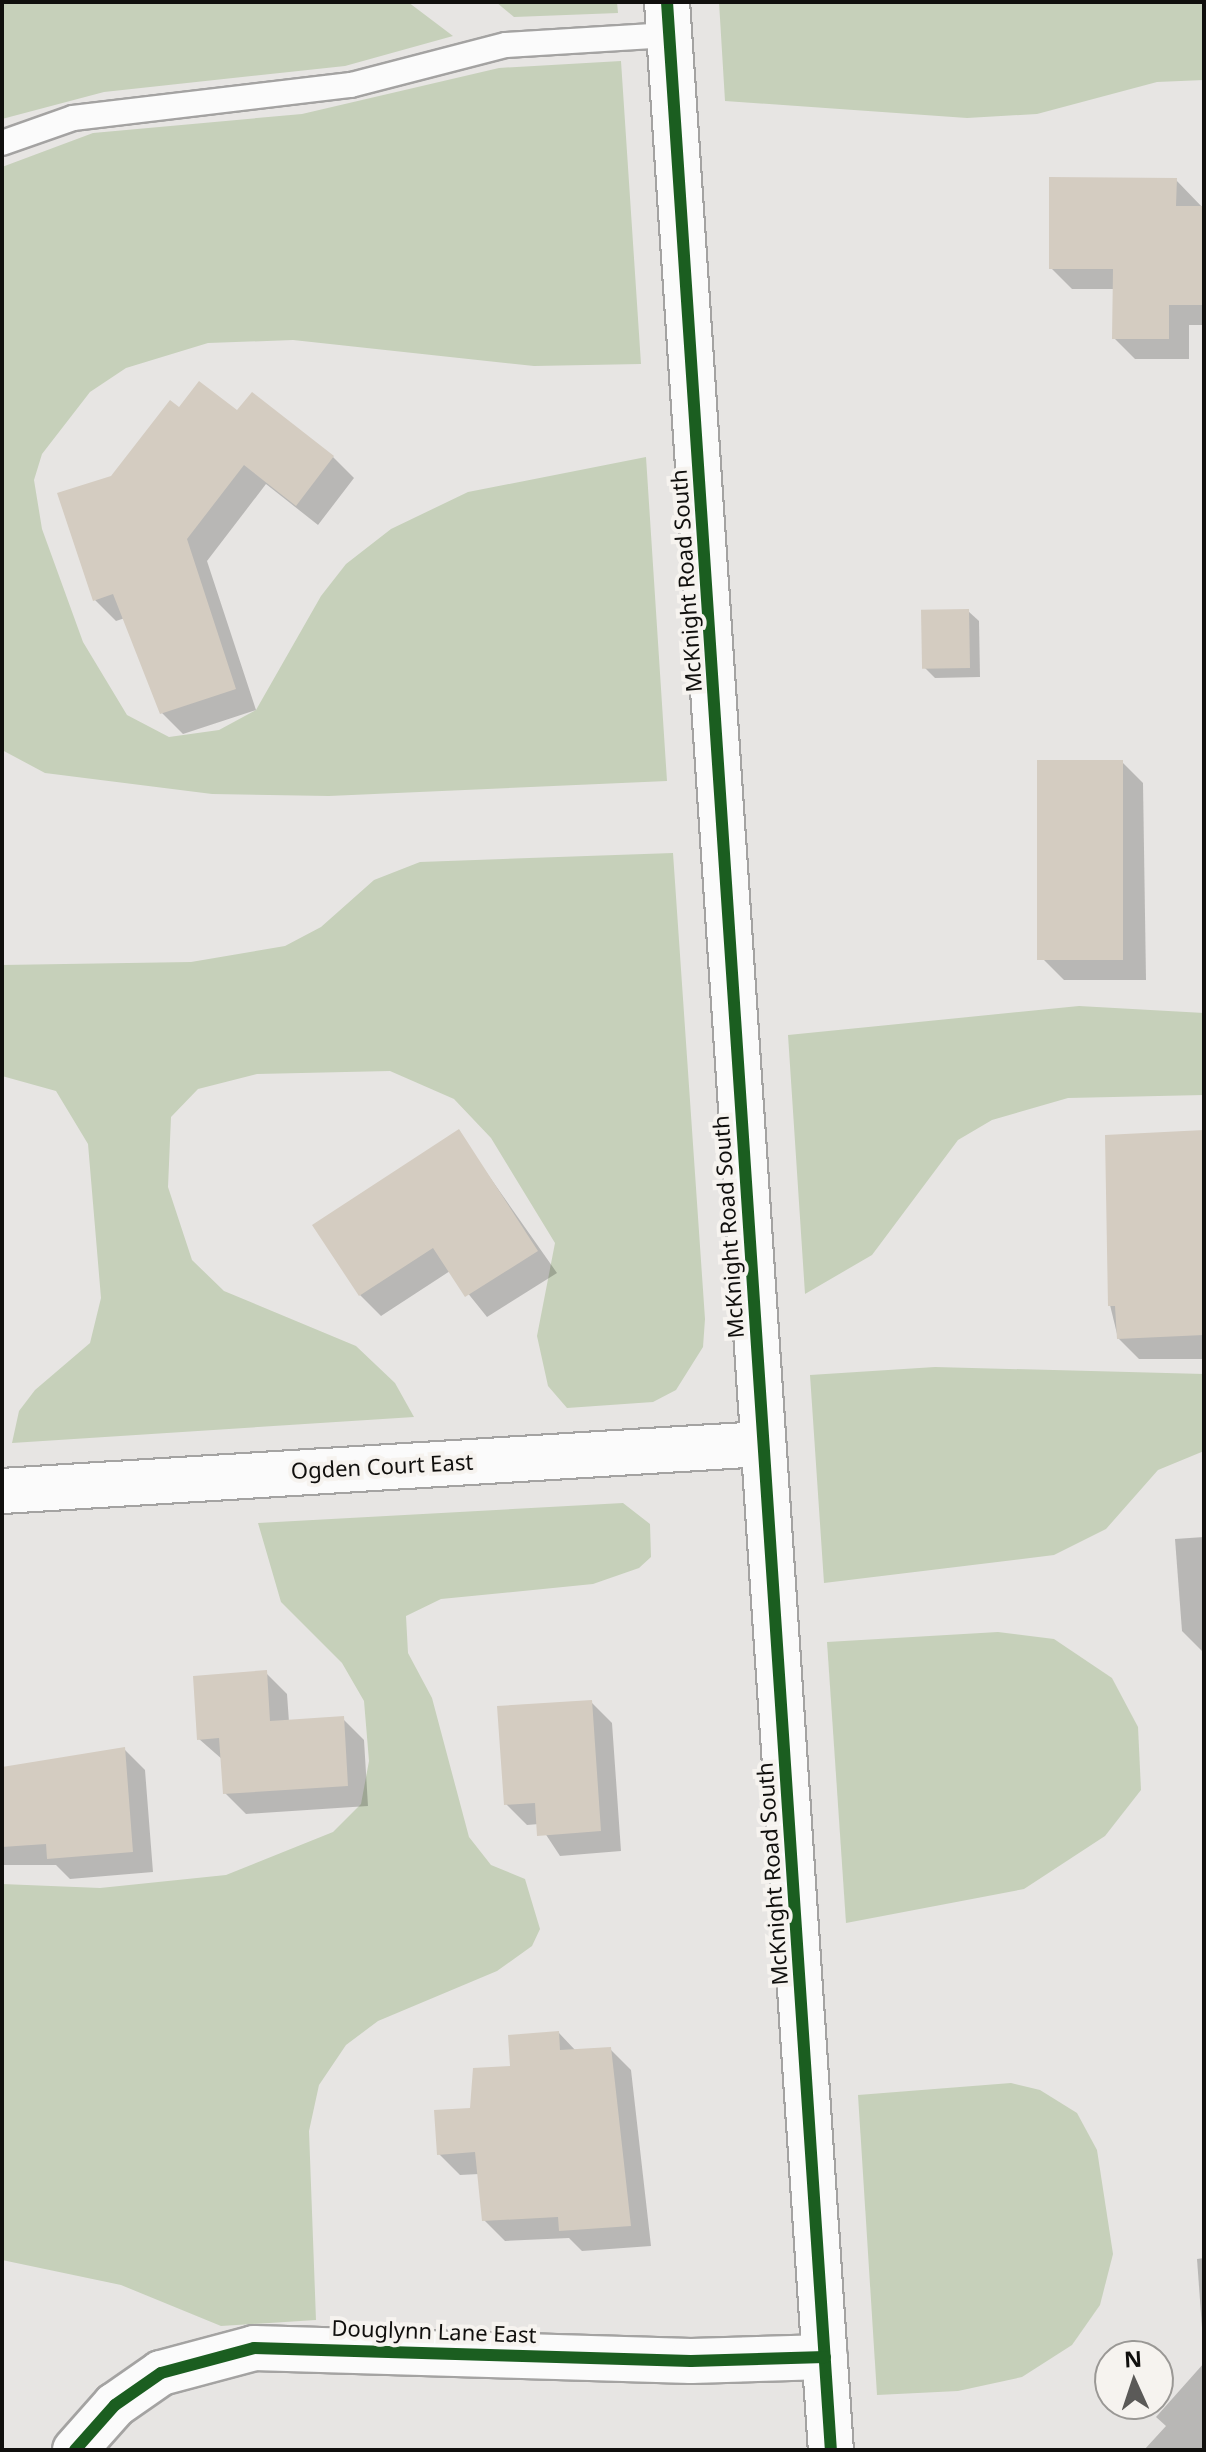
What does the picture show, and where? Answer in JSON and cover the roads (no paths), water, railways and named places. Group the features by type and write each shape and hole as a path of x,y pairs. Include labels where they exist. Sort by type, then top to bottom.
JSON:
{"street":[{"name":"McKnight Road South","path":"668,18 831,2450"},
{"name":"Ogden Court East","path":"2,1491 762,1444"},
{"name":"Douglynn Lane East","path":"75,2450 115,2405 161,2373 254,2348 691,2361 825,2357"}],"lane":[{"path":"2,143 73,118 351,85 506,45 668,18"}]}
